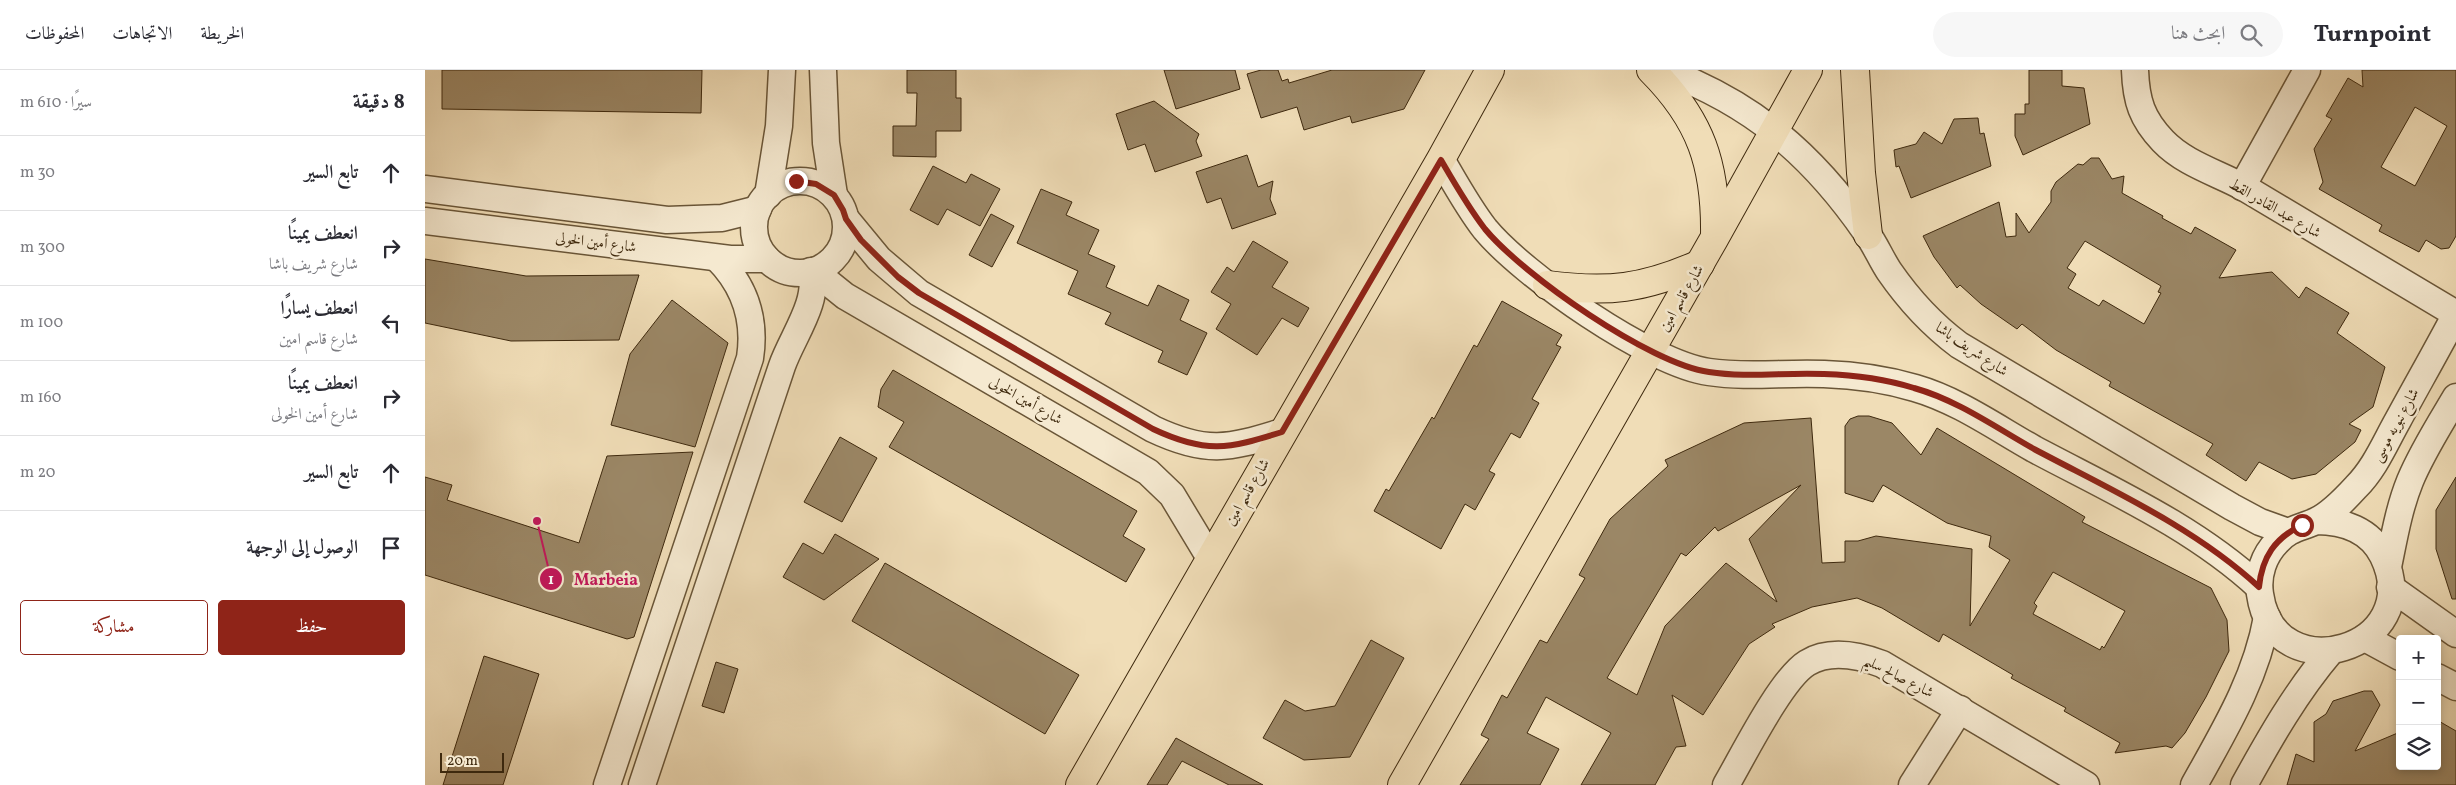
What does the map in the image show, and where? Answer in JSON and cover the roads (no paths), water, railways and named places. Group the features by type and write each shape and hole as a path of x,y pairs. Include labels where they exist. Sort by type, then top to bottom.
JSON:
{"main road":[{"path":"1651,70 1672,91 1693,124 1708,160 1715,200 1715,239"},
{"name":"شارع قاسم امين","path":"1402,785 1715,239 1808,70"},
{"path":"1855,70 1868,234"},
{"name":"شارع قاسم امين","path":"1080,785 1282,432 1493,72"},
{"path":"1547,285 1586,290 1625,288 1664,280 1700,264"}],"street":[{"path":"782,70 779,126 755,235 767,259 791,272 812,271 833,259 840,250 844,241 846,219"},
{"path":"823,70 826,143 834,195 846,219 879,259 919,293 1153,429 1183,442 1214,447 1245,444 1282,432"},
{"name":"شارع شريف باشا","path":"1663,70 1692,81 1736,104 1775,129 1825,178 1868,234 1888,270 1909,298 1935,327 1959,345 2260,522 2288,532"},
{"name":"شارع عبد القادر القط","path":"2135,70 2136,90 2144,120 2165,143 2198,166 2242,187 2456,314"},
{"path":"2242,187 2307,70"},
{"path":"1441,160 1461,196 1485,229 1514,259 1547,285 1651,351 1682,365 1707,372 1736,375 1832,374 1875,378 1916,388 1957,405 2179,528 2234,564 2259,587"},
{"path":"763,202 776,188 796,181 816,184 834,195"},
{"name":"شارع أمين الخولى","path":"425,189 667,220 722,218 763,202"},
{"name":"شارع أمين الخولى","path":"425,221 717,258 767,259"},
{"path":"607,785 749,358 752,331 747,304 735,279 717,258"},
{"path":"642,785 782,366 811,302 814,290 812,271"},
{"name":"شارع أمين الخولى","path":"812,271 845,296 1148,472 1177,502 1210,558"},
{"name":"شارع نبويه موسى","path":"2316,521 2340,503 2372,468 2456,314"},
{"path":"2456,397 2409,482 2401,506 2389,577 2384,615 2365,638 2349,647 2331,651 2315,651 2287,640 2276,630 2267,617 2261,602 2259,587 2261,571 2267,556 2276,542 2288,532 2316,521 2331,521 2360,531 2372,541 2381,553 2389,577 2456,634"},
{"path":"2194,785 2234,713 2251,675 2261,646 2267,617"},
{"path":"2365,638 2396,655"},
{"path":"2244,785 2291,704 2308,678 2331,651"},
{"name":"شارع صالح سليم","path":"1726,785 1791,678 1807,663 1830,655 1859,656 1881,664 2086,785"},
{"path":"2441,679 2456,688"},
{"path":"1913,785 1960,709"}],"place":[{"name":"Marbeia","path":"537,521"}]}
